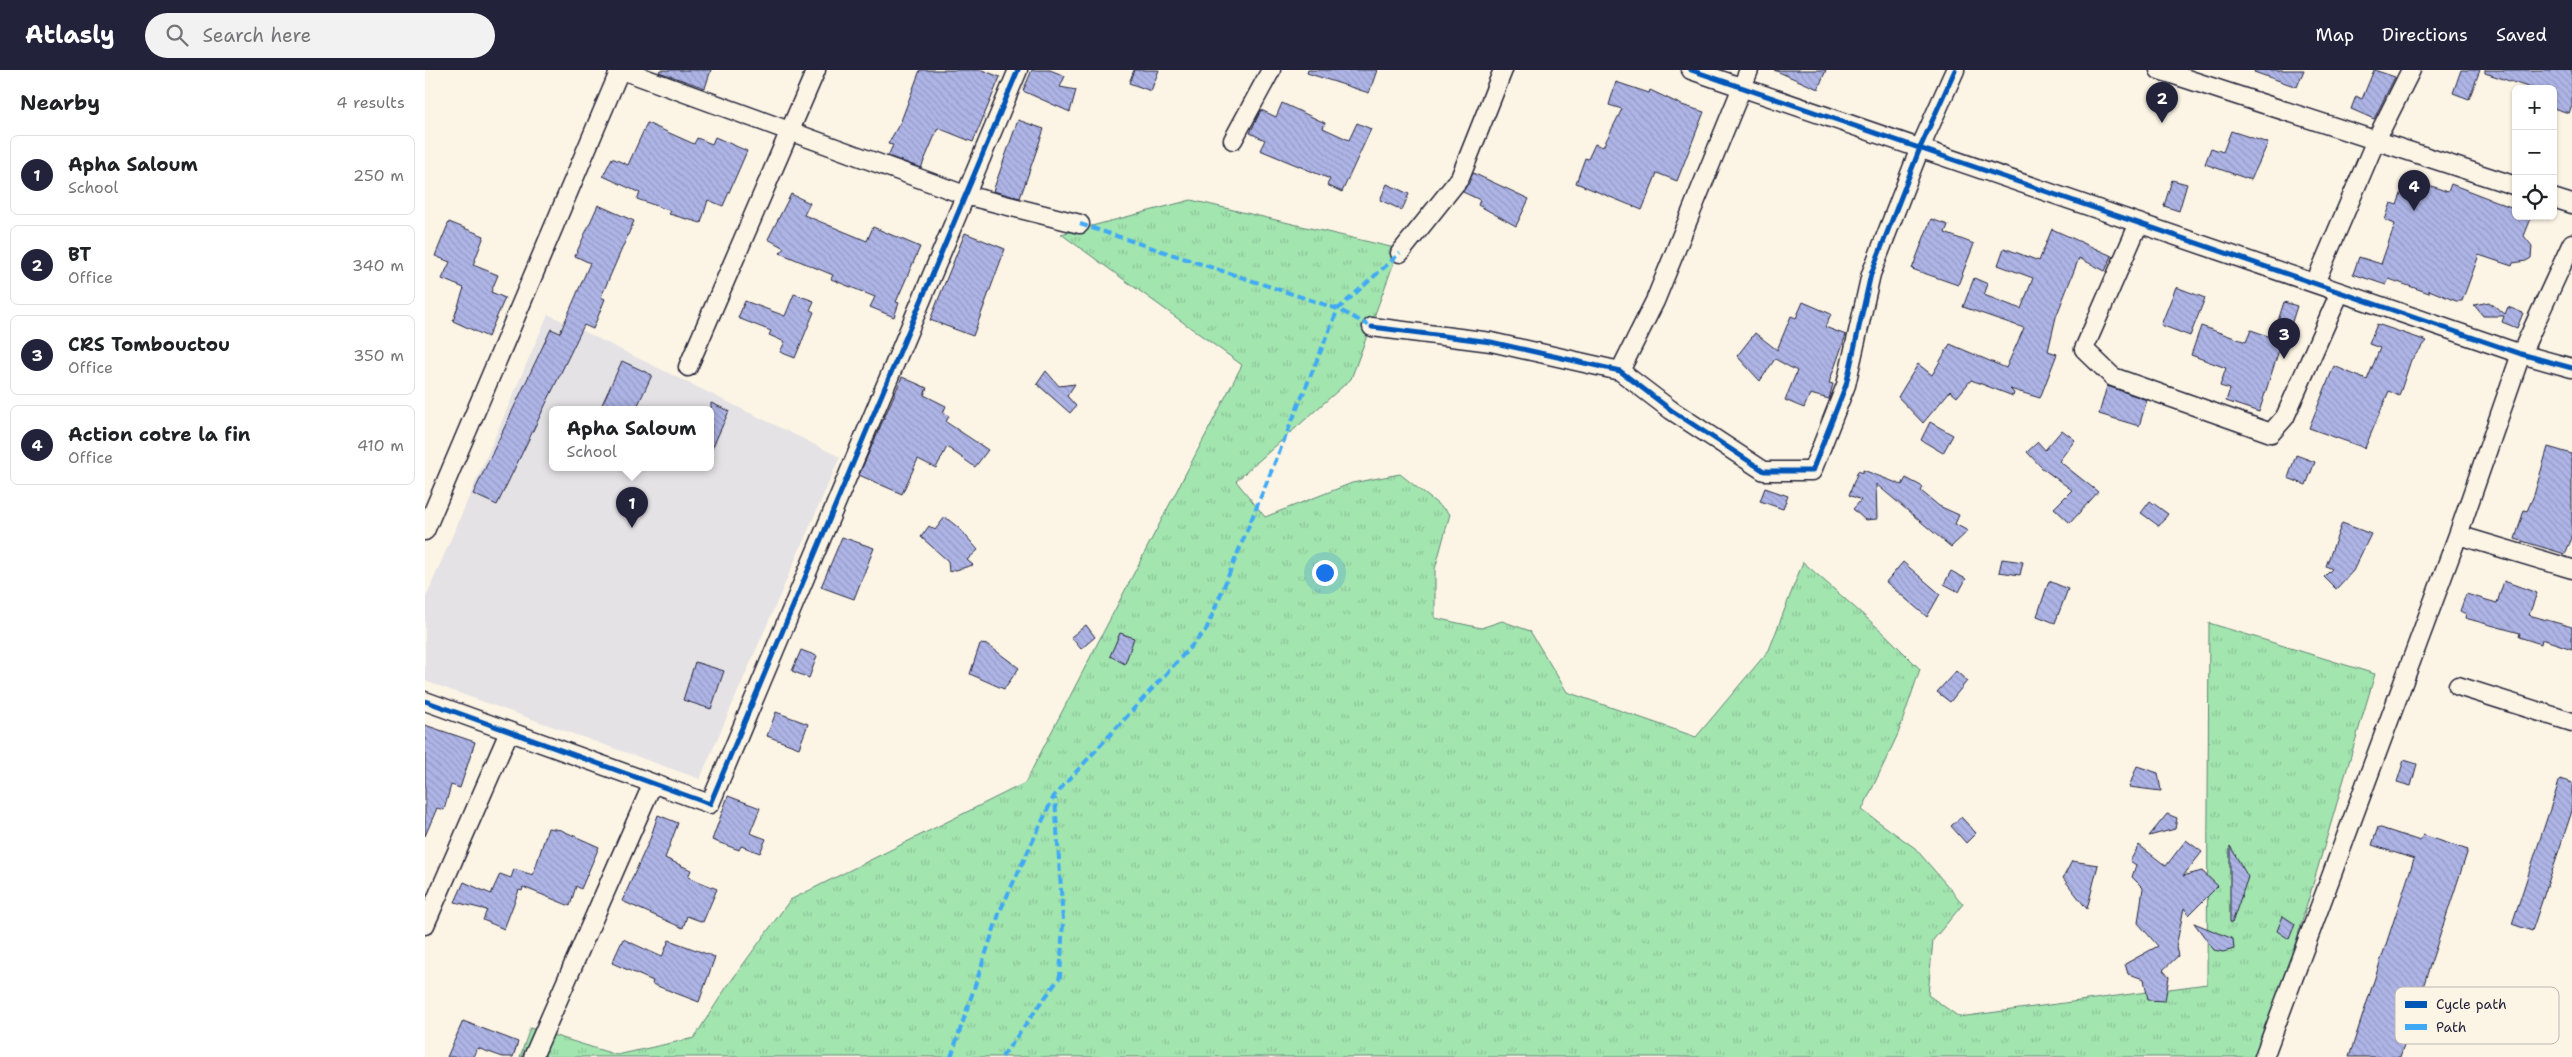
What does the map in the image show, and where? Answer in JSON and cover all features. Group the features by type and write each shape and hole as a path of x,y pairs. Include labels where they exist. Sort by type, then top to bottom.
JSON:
{"street":[{"path":"425,531 621,70 965,195 1080,224"},
{"path":"688,367 817,70"},
{"path":"425,701 653,785 710,804 1018,70"},
{"path":"1233,140 1271,70"},
{"path":"1400,254 1460,178 1503,70"},
{"path":"1691,70 2521,354 2572,368"},
{"path":"1620,371 1655,301 1749,70"},
{"path":"1372,326 1491,342 1620,371 1671,410 1764,471 1812,471 1846,385 1871,274 1920,148 1955,70"},
{"path":"2159,70 2512,185"},
{"path":"2315,283 2376,140 2411,70"},
{"path":"2557,199 2572,204"},
{"path":"2139,223 2085,350 2113,377 2271,433 2285,417 2340,292"},
{"path":"2263,1057 2458,535 2521,354 2572,243"},
{"path":"2458,535 2572,569"},
{"path":"2458,686 2572,722"},
{"path":"425,925 509,732"},
{"path":"533,1057 653,785"}],"shaded area":[{"path":"548,314 840,457 700,779 425,681 425,599"}],"green space":[{"path":"1191,200 1399,249 1351,379 1236,481 1265,517 1352,483 1400,474 1450,514 1435,569 1435,618 1481,628 1502,621 1530,631 1567,692 1696,737 1769,650 1803,562 1886,635 1920,669 1898,734 1862,810 1915,848 1963,904 1933,940 1928,995 1959,1017 2207,984 2209,623 2375,674 2262,1057 520,1057 530,1028 617,1055 694,1038 726,988 790,900 1025,783 1242,365 1061,234"}],"building":[{"path":"660,70 711,70 705,88 659,72"},
{"path":"920,70 982,70 1000,77 973,142 938,128 921,168 888,156 893,145 888,144 901,121"},
{"path":"1032,70 1050,70 1065,76 1060,87 1076,90 1070,112 1023,91"},
{"path":"1134,70 1159,70 1151,91 1129,83"},
{"path":"1308,70 1377,70 1369,93 1307,73"},
{"path":"1774,70 1826,70 1818,89"},
{"path":"2255,70 2304,70 2297,87 2254,72"},
{"path":"2374,70 2395,77 2374,119 2351,109 2356,96 2362,99"},
{"path":"2461,70 2480,70 2469,99 2453,93"},
{"path":"2485,70 2572,70 2572,105 2569,113 2557,109 2557,85 2522,85 2485,73"},
{"path":"1616,82 1649,93 1650,90 1682,105 1704,112 1677,181 1657,173 1642,210 1576,183 1585,158 1588,159 1595,144 1603,147 1622,109 1609,105"},
{"path":"1282,103 1325,123 1323,128 1349,140 1357,123 1371,129 1342,192 1327,185 1330,179 1260,150 1265,140 1250,133 1261,110 1276,117"},
{"path":"1018,120 1044,129 1020,198 993,191"},
{"path":"647,123 694,144 697,138 712,144 715,137 747,151 723,206 708,200 701,223 669,214 671,211 637,199 640,193 603,176 612,158 628,165"},
{"path":"2231,131 2268,143 2251,180 2205,164 2211,148 2223,152"},
{"path":"1473,173 1529,199 1516,226 1478,205 1480,200 1463,192"},
{"path":"2172,180 2187,184 2179,211 2164,206"},
{"path":"2405,183 2427,192 2429,185 2448,192 2451,184 2512,207 2512,220 2530,220 2524,236 2532,246 2531,258 2526,261 2513,263 2512,266 2479,255 2462,301 2456,301 2429,290 2429,293 2389,279 2386,285 2353,274 2359,257 2381,264 2395,224 2385,220 2391,203 2397,205"},
{"path":"1387,184 1409,194 1402,210 1380,200"},
{"path":"791,194 810,203 804,215 867,241 873,227 920,247 896,302 899,303 894,317 870,307 875,297 831,279 833,275 780,253 784,248 768,239"},
{"path":"598,205 634,221 601,297 605,299 593,329 584,325 497,505 473,494 551,329 560,333 590,263 575,256"},
{"path":"1931,219 1948,225 1945,233 1974,244 1958,285 1912,269"},
{"path":"449,222 484,236 473,265 498,275 491,292 505,298 488,337 453,321 464,288 442,279 450,262 435,256"},
{"path":"2052,229 2112,256 2105,271 2079,258 2056,317 2048,351 2057,354 2040,398 2010,389 2014,393 2013,396 1971,380 1957,397 1950,391 1923,423 1898,397 1918,364 1932,375 1950,344 2006,368 2024,328 1963,307 1974,278 1988,284 1984,295 2021,309 2033,278 1998,265 2004,248 2039,261"},
{"path":"965,233 1005,249 973,336 930,320"},
{"path":"2176,287 2205,298 2190,336 2161,325"},
{"path":"794,294 814,301 810,310 814,312 795,358 780,352 785,342 769,335 771,331 738,318 745,301 785,316"},
{"path":"1803,302 1831,314 1825,327 1846,335 1829,383 1833,384 1829,399 1810,394 1804,408 1785,400 1797,371 1775,359 1760,381 1737,356 1755,333 1777,350 1791,316 1796,318"},
{"path":"2284,302 2297,306 2290,328 2277,324"},
{"path":"2489,302 2505,314 2508,307 2523,313 2517,328 2502,322 2504,316 2483,316 2474,305"},
{"path":"2377,324 2427,341 2411,360 2399,396 2389,391 2365,448 2309,428 2334,366 2367,380 2380,348 2369,344"},
{"path":"2201,326 2246,342 2251,330 2282,341 2259,412 2226,401 2230,389 2220,386 2226,368 2191,355"},
{"path":"622,361 652,375 637,406 601,406"},
{"path":"1046,371 1059,386 1075,384 1067,396 1076,406 1070,413 1037,384"},
{"path":"902,377 927,388 924,395 946,406 943,413 949,416 946,422 988,450 975,467 947,447 936,468 918,459 902,494 859,475"},
{"path":"2107,386 2147,400 2139,426 2099,414"},
{"path":"711,403 729,411 714,444 714,406 711,406"},
{"path":"1930,422 1953,435 1943,453 1921,440"},
{"path":"2062,430 2075,440 2059,461 2098,492 2070,523 2054,508 2072,490 2042,468 2027,452 2038,442 2045,450"},
{"path":"2548,447 2572,454 2572,538 2565,554 2515,539 2524,510 2527,511 2534,495"},
{"path":"2296,455 2315,462 2306,485 2288,478"},
{"path":"1863,470 1902,485 1906,478 1923,487 1921,491 1939,506 1959,515 1955,524 1968,531 1951,547 1876,484 1877,519 1865,520 1853,509 1861,500 1849,495 1858,471 1863,473"},
{"path":"1765,488 1788,496 1783,509 1760,501"},
{"path":"2150,501 2168,514 2159,526 2141,513"},
{"path":"945,517 960,529 978,550 967,560 973,565 949,572 948,561 921,537 929,526 935,530"},
{"path":"2342,523 2371,534 2353,571 2336,589 2324,577 2332,569 2326,566"},
{"path":"842,537 874,548 854,599 821,587"},
{"path":"2002,559 2023,562 2020,575 1999,572"},
{"path":"1903,562 1940,594 1927,617 1886,582"},
{"path":"1951,571 1966,579 1959,592 1944,584"},
{"path":"2049,581 2068,589 2055,623 2037,616"},
{"path":"2504,581 2537,593 2529,615 2572,627 2572,649 2542,639 2541,644 2519,637 2520,633 2465,618 2466,614 2460,611 2466,594 2497,603"},
{"path":"1086,625 1095,637 1081,649 1071,637"},
{"path":"1120,633 1134,638 1125,664 1110,656"},
{"path":"980,644 988,645 1019,668 1004,689 970,674"},
{"path":"801,650 817,656 809,678 792,671"},
{"path":"695,662 724,671 711,709 683,700"},
{"path":"1956,671 1967,681 1950,702 1937,692"},
{"path":"776,712 808,724 799,748 767,736"},
{"path":"425,725 475,742 460,788 451,785 444,810 437,808 425,836"},
{"path":"2404,760 2417,764 2411,786 2397,782"},
{"path":"2137,766 2158,773 2161,791 2129,787"},
{"path":"2560,779 2572,783 2572,811 2532,931 2512,924"},
{"path":"728,796 760,808 750,833 766,839 760,853 741,846 739,850 712,840"},
{"path":"2167,814 2177,818 2175,829 2149,836"},
{"path":"658,815 678,823 665,858 691,870 688,877 717,889 703,922 687,916 683,928 622,901 650,839"},
{"path":"1961,817 1976,833 1966,843 1951,826"},
{"path":"2378,827 2420,841 2423,835 2468,850 2423,987 2395,987 2395,1044 2404,1044 2400,1057 2349,1057 2414,859 2372,845"},
{"path":"548,828 561,830 599,847 581,889 576,886 570,906 523,887 522,891 519,890 504,929 483,920 487,910 455,902 464,882 491,894 500,874 511,878 514,869 533,875"},
{"path":"2186,840 2202,852 2183,876 2202,871 2218,886 2189,915 2184,908 2176,947 2178,956 2163,970 2169,977 2165,1001 2148,1000 2144,979 2128,974 2125,964 2158,946 2138,923 2143,888 2132,877 2136,865 2130,861 2139,845 2166,866"},
{"path":"2230,846 2248,877 2232,923 2230,922"},
{"path":"2072,861 2098,865 2087,909 2063,878"},
{"path":"2283,916 2295,924 2289,939 2277,931"},
{"path":"2194,923 2233,939 2234,949 2223,952 2214,950"},
{"path":"623,939 662,957 669,940 715,957 699,1002 652,984 653,981 612,963"},
{"path":"463,1021 518,1042 513,1057 503,1057 477,1048 473,1057 447,1057"}],"marked path":[{"path":"1080,224 1338,309 1372,327"},
{"path":"951,1057 1000,911 1054,796 1206,630 1338,309 1400,253"},
{"path":"1002,1057 1060,977 1063,921 1055,798"}],"cycle path":[{"path":"425,701 710,804 1018,70"},
{"path":"1691,70 2521,354 2572,368"},
{"path":"1372,327 1491,342 1620,371 1671,410 1764,471 1812,471 1846,385 1871,274 1920,148 1955,70"}],"place":[{"name":"BT","path":"2162,123"},
{"name":"Action cotre la fin","path":"2414,211"},
{"name":"CRS Tombouctou","path":"2284,359"},
{"name":"Apha Saloum","path":"632,528"}]}
